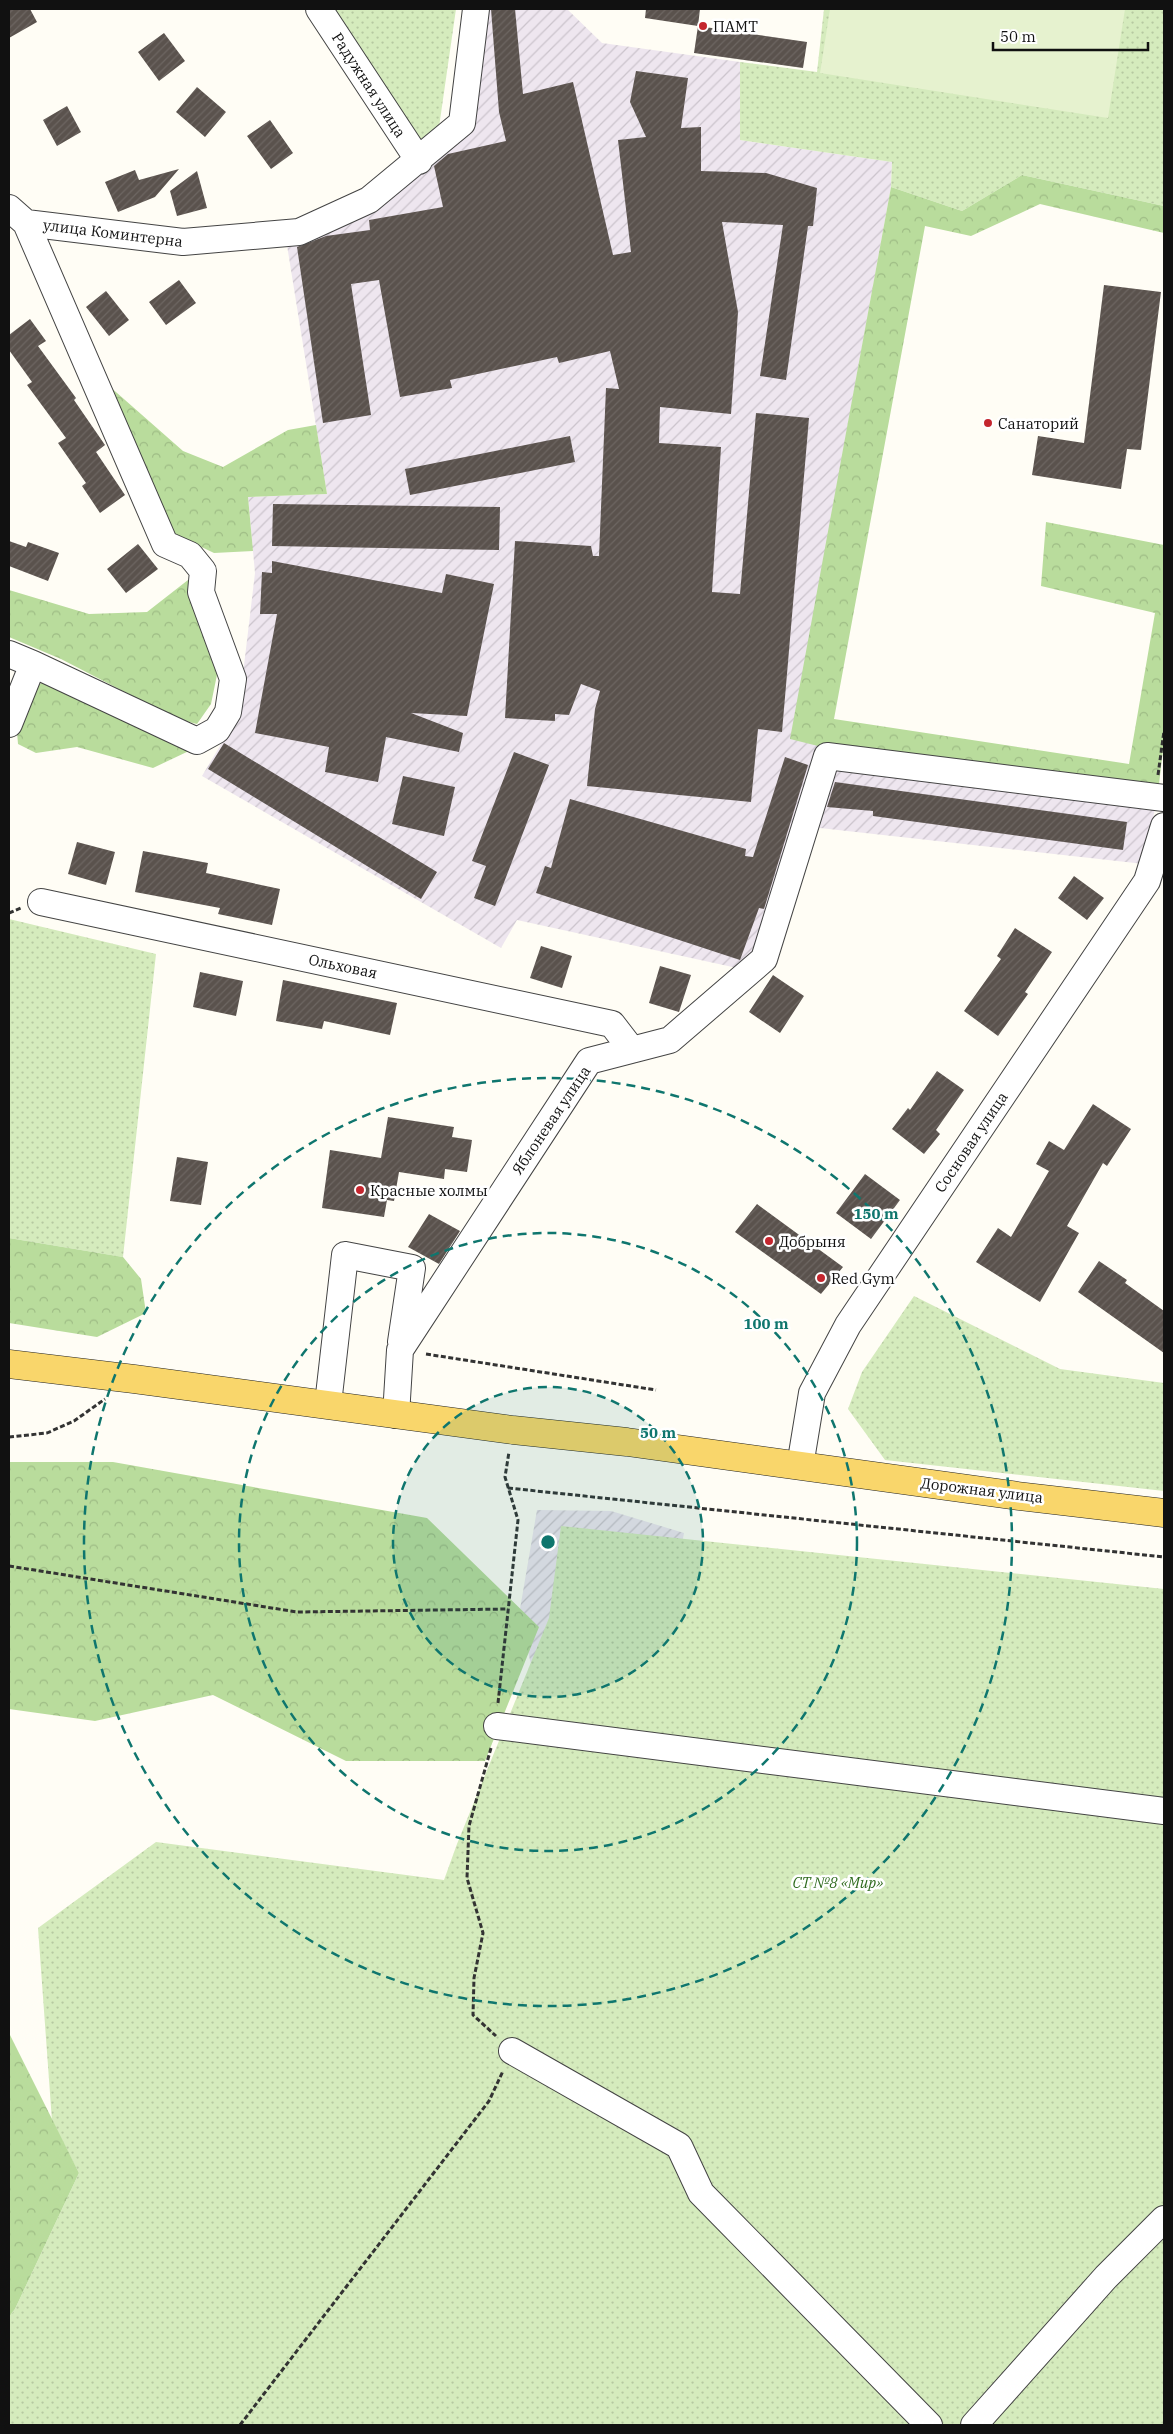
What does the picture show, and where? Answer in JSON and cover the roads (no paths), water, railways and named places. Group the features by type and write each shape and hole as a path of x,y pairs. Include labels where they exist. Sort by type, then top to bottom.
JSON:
{"main road":[{"name":"Дорожная улица","path":"9,1364 328,1404 513,1430 627,1442 1164,1513"}],"street":[{"name":"Радужная улица","path":"319,9 419,161"},
{"name":"улица Коминтерна","path":"17,215 183,242 299,232 369,200 419,161 462,123 476,9"},
{"name":"улица Коминтерна","path":"17,215 164,544 190,556 203,571 201,592 233,679 228,712 217,730 197,741 33,664"},
{"path":"9,654 33,664 9,724"},
{"name":"Яблоневая улица","path":"396,1415 400,1350 589,1061 670,1040 764,959 827,756 1160,797"},
{"name":"Сосновая улица","path":"800,1466 812,1393 848,1325 1147,881 1164,826"},
{"name":"Ольховая","path":"41,902 612,1024 632,1050"},
{"path":"328,1404 345,1255 412,1268 400,1350"},
{"path":"497,1726 1164,1811"},
{"path":"512,2051 679,2146 701,2193 929,2425"},
{"path":"974,2425 1106,2277 1164,2219"}],"place":[{"name":"ПАМТ","path":"703,26"},
{"name":"Санаторий","path":"988,423"},
{"name":"Красные холмы","path":"360,1190"},
{"name":"Добрыня","path":"769,1241"},
{"name":"Red Gym","path":"821,1278"}],"park label":[{"name":"СТ №8 «Мир»","path":"838,1882"}]}
